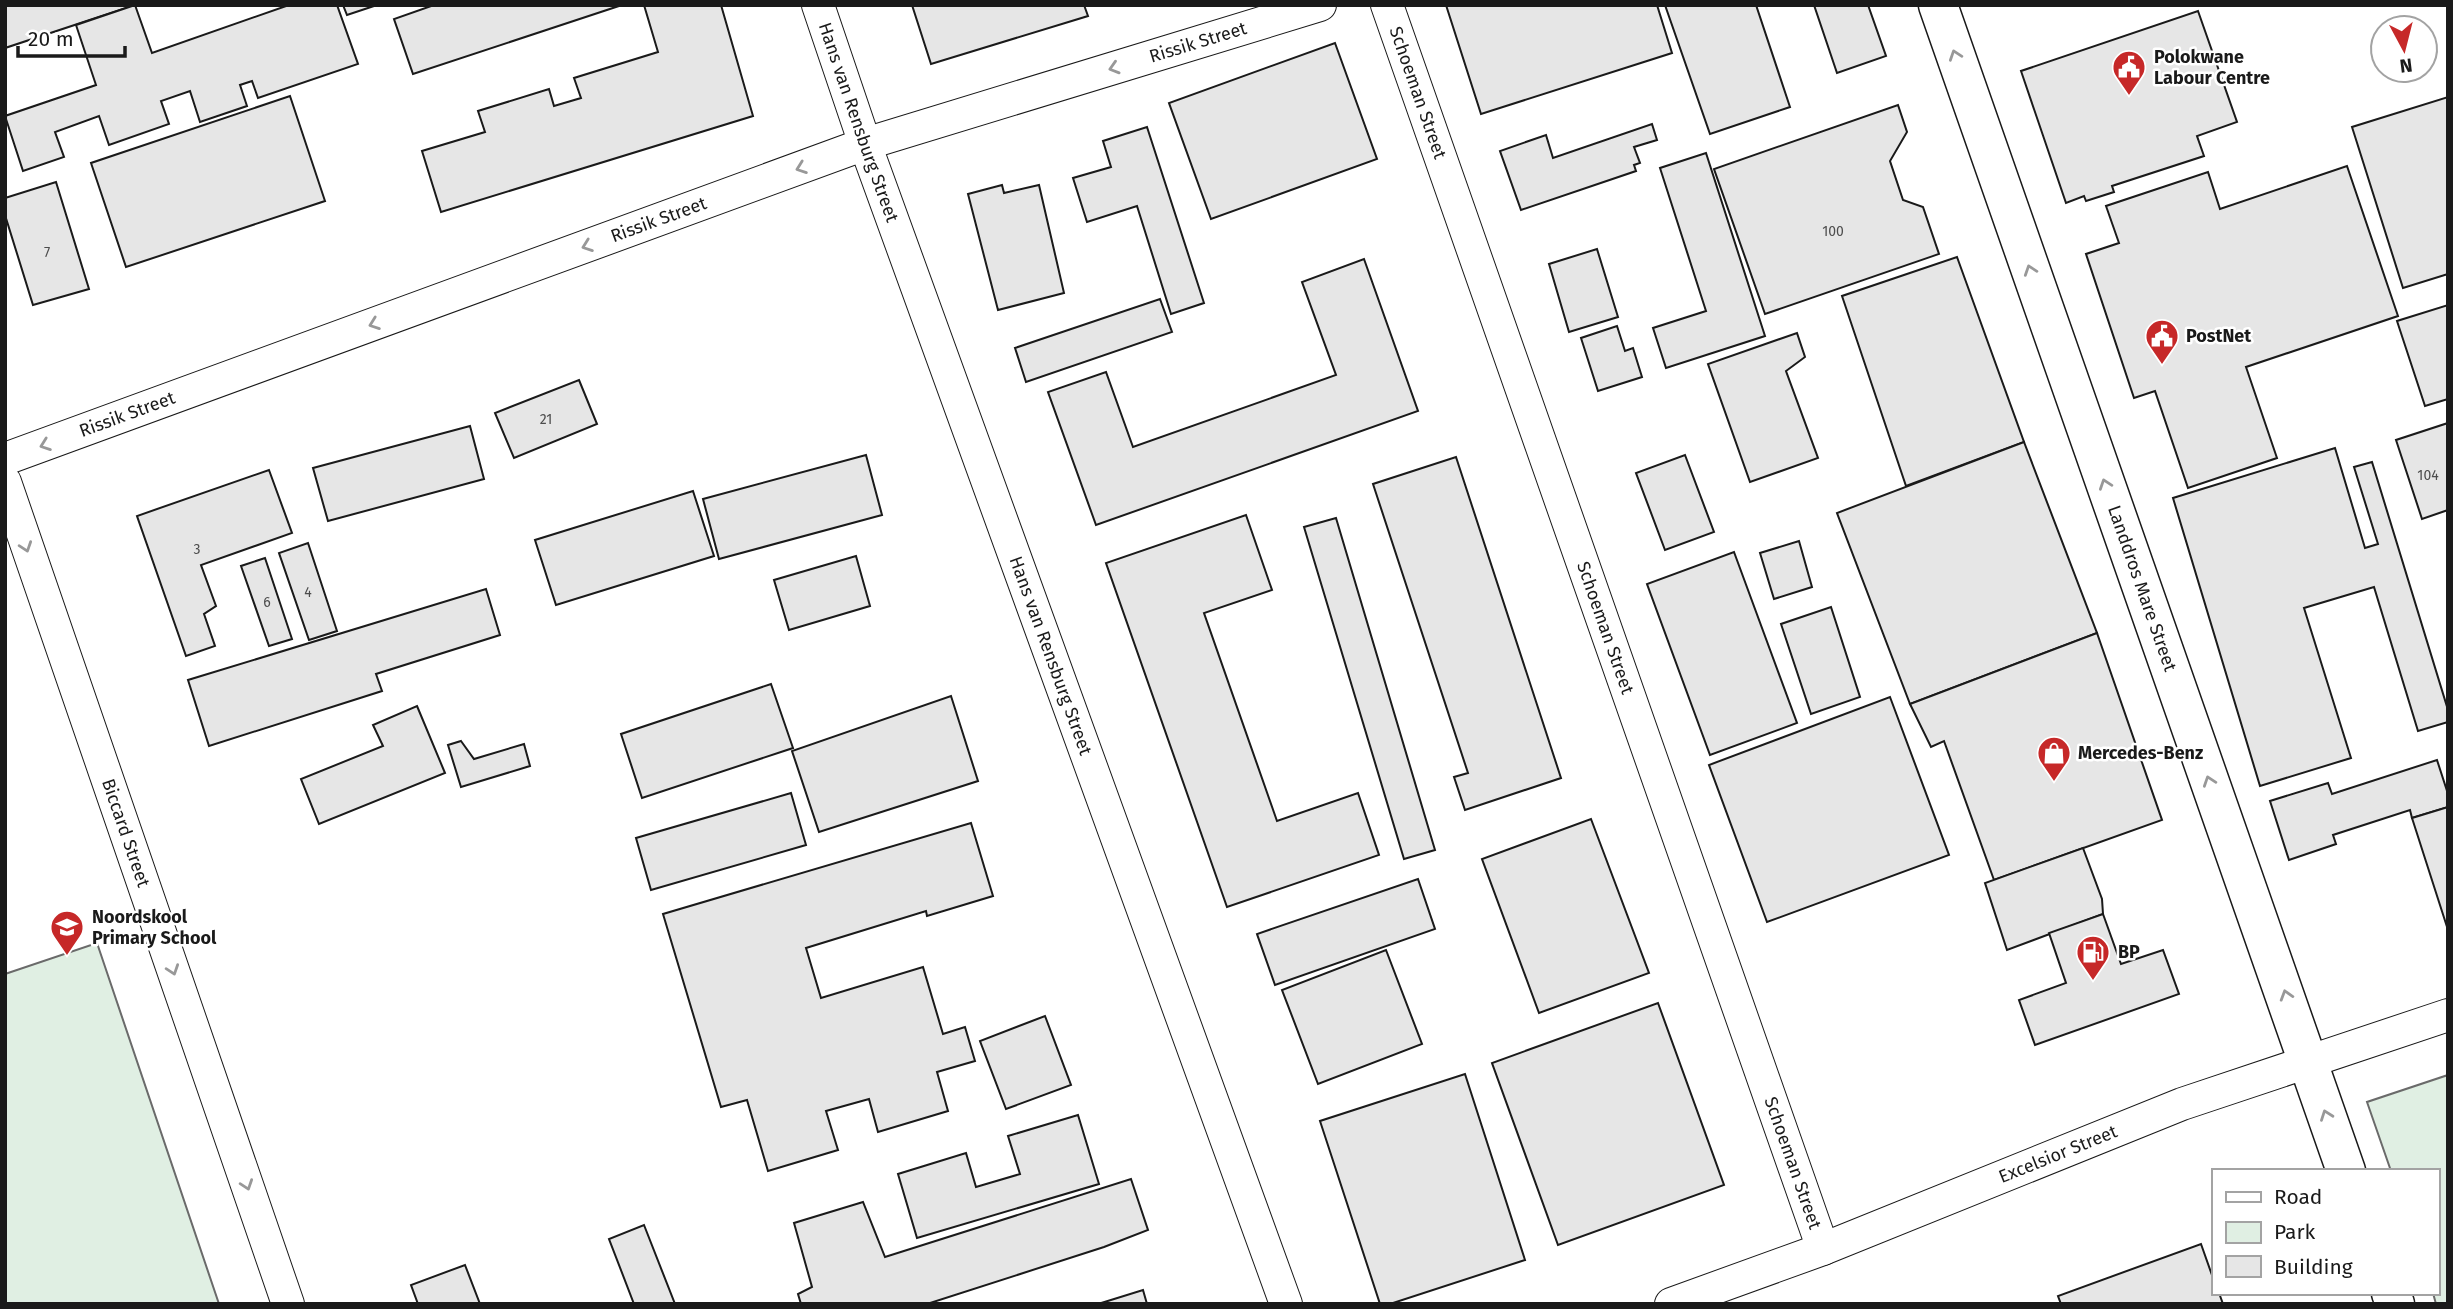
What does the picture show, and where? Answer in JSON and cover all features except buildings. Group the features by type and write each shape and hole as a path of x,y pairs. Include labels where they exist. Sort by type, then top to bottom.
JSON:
{"main road":[{"name":"Landdros Mare Street","path":"1938,5 2346,1169"}],"street":[{"name":"Hans van Rensburg Street","path":"818,5 865,144 1286,1304"},
{"name":"Rissik Street","path":"5,459 865,144 1320,5"},
{"name":"Schoeman Street","path":"1387,5 1824,1249"},
{"name":"Biccard Street","path":"5,482 288,1304"},
{"name":"Excelsior Street","path":"1671,1304 1824,1249 2182,1104 2448,1014"}],"green space":[{"name":"Noordskool Primary School","path":"97,943 219,1304 5,1304 5,974"},
{"path":"2448,1075 2448,1304 2436,1304 2434,1295 2439,1295 2439,1169 2390,1169 2367,1102"}],"place":[{"name":"Polokwane Labour Centre","path":"2129,97"},
{"name":"PostNet","path":"2162,366"},
{"name":"Mercedes-Benz","path":"2054,783"},
{"name":"Noordskool Primary School","path":"67,957"},
{"name":"BP","path":"2093,982"}]}
